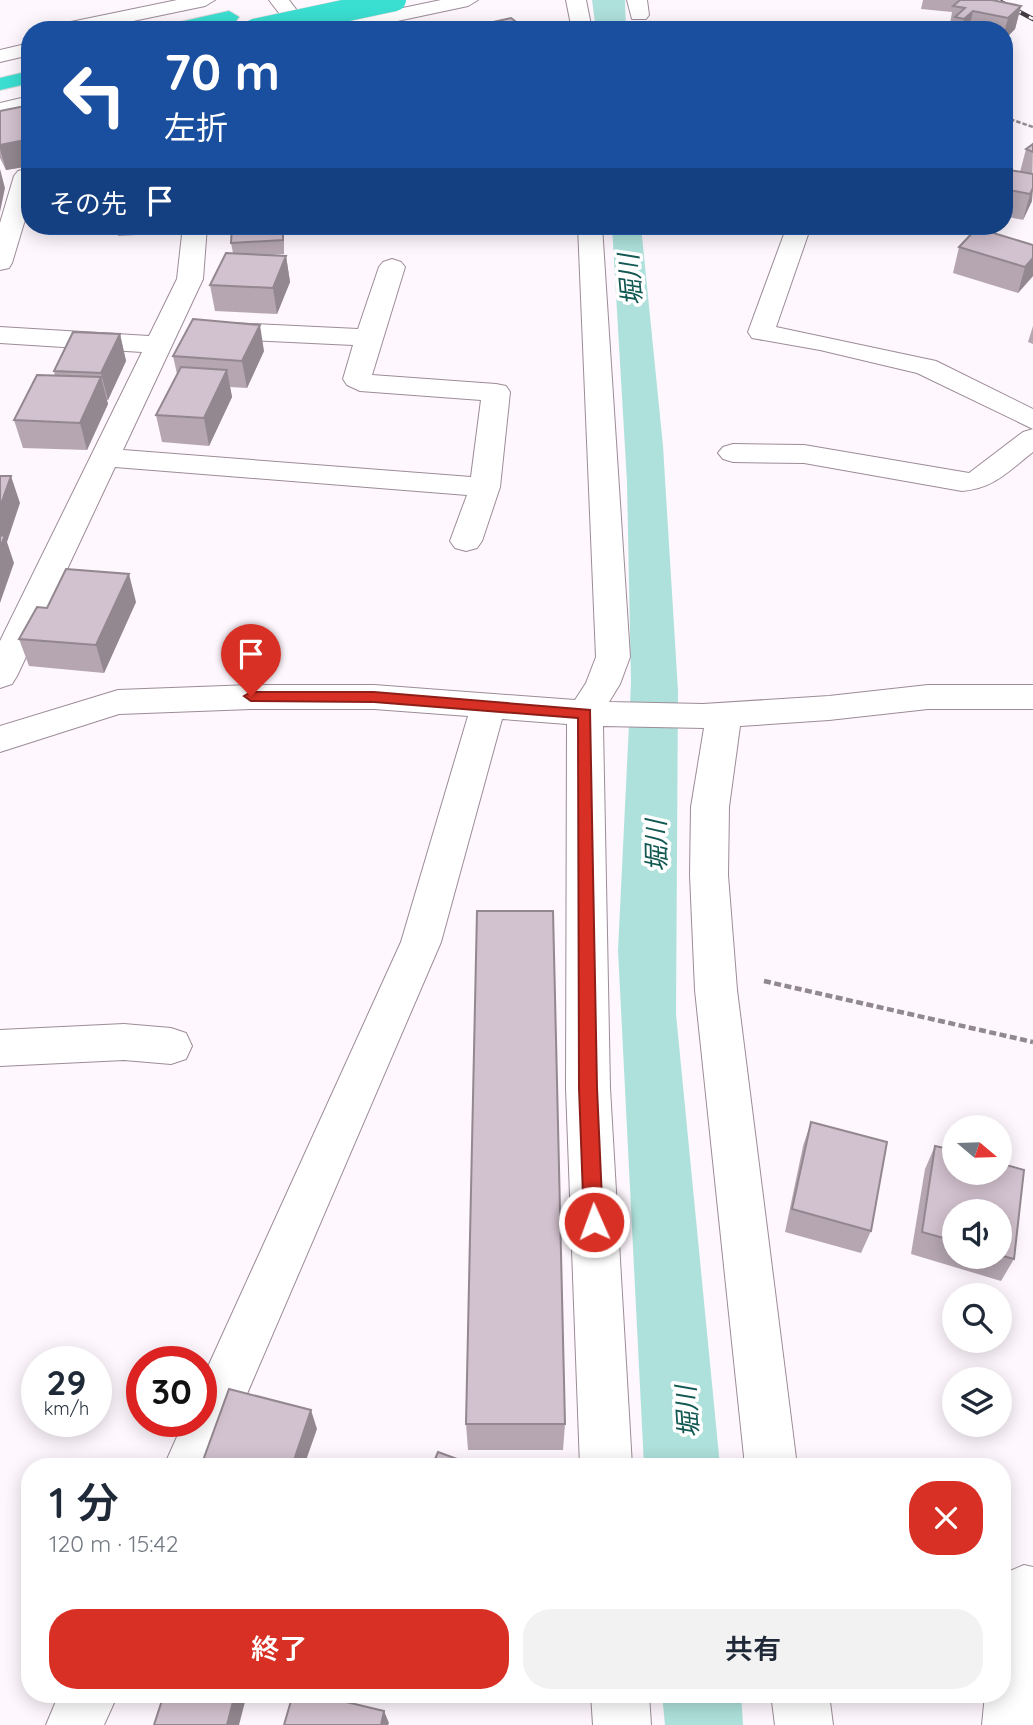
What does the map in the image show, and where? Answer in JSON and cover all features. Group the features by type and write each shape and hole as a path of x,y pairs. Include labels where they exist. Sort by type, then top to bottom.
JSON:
{"highway":[{"path":"209,21 311,0"},
{"path":"296,21 395,0"},
{"path":"0,65 21,61"},
{"path":"0,83 21,79"}],"street":[{"path":"104,21 205,0"},
{"path":"279,0 295,21"},
{"path":"369,21 468,0"},
{"path":"576,0 580,21"},
{"path":"0,42 21,38"},
{"path":"0,56 21,51"},
{"path":"0,95 21,91"},
{"path":"0,109 21,104"},
{"path":"0,181 21,177"},
{"path":"0,262 21,198"},
{"path":"0,676 190,279 194,235"},
{"path":"590,235 613,657 591,714 588,1088 606,1458"},
{"path":"796,235 761,332 831,344 926,367 1033,420"},
{"path":"392,267 357,379 370,385 496,392 485,487 466,541"},
{"path":"0,335 368,338"},
{"path":"733,453 804,454 962,482 977,481 1033,438"},
{"path":"103,457 485,487"},
{"path":"0,739 118,702 251,696 374,697 591,714 714,715 829,708 928,697 1033,697"},
{"path":"194,1458 421,942 488,707"},
{"path":"714,715 709,875 715,970 770,1458"},
{"path":"0,1048 124,1042 172,1046"},
{"path":"1011,1725 1024,1592 1033,1594"},
{"path":"75,1725 85,1703"},
{"path":"621,1703 622,1725"},
{"path":"801,1703 804,1725"}],"path":[{"path":"1013,120 1033,127"},
{"path":"715,970 1033,1042"}],"water":[{"path":"592,0 625,0 626,21 595,21"},
{"name":"堀川","path":"613,235 642,235 663,446 678,691 676,1014 719,1458 644,1458 618,950 631,683 627,482"},
{"path":"663,1703 742,1703 743,1725 665,1725"}],"building":[{"path":"960,0 992,0 1021,6 1008,18 973,11 964,19 955,17 965,8 953,6"},
{"path":"21,107 21,141 0,145 0,111"},
{"path":"1013,171 1033,174 1030,194 1013,191"},
{"path":"231,235 283,235 283,240 231,243"},
{"path":"970,235 1000,235 1033,245 1033,258 1025,267 959,247"},
{"path":"226,253 286,256 273,288 210,285"},
{"path":"193,319 260,325 242,361 173,356"},
{"path":"73,332 120,334 101,373 54,371"},
{"path":"181,367 227,370 204,418 156,415"},
{"path":"37,375 101,377 80,423 14,420"},
{"path":"0,476 11,476 0,507"},
{"path":"66,569 129,574 96,645 19,639 37,607 47,608"},
{"path":"477,911 553,911 565,1424 466,1424"},
{"path":"811,1122 887,1142 871,1231 792,1209"},
{"path":"935,1146 942,1147 942,1185 1012,1185 1012,1167 1024,1170 1014,1259 1012,1199 942,1199 942,1238 922,1232"},
{"path":"229,1389 311,1410 295,1458 204,1458 212,1437 217,1437 217,1422"},
{"path":"438,1452 454,1458 435,1458"},
{"path":"161,1703 233,1703 227,1725 154,1725"},
{"path":"290,1703 351,1703 384,1711 381,1725 284,1725"}],"railway":[{"path":"997,0 1033,19"}],"route":[{"path":"251,696 374,697 585,713 588,1088 594,1222"}]}
